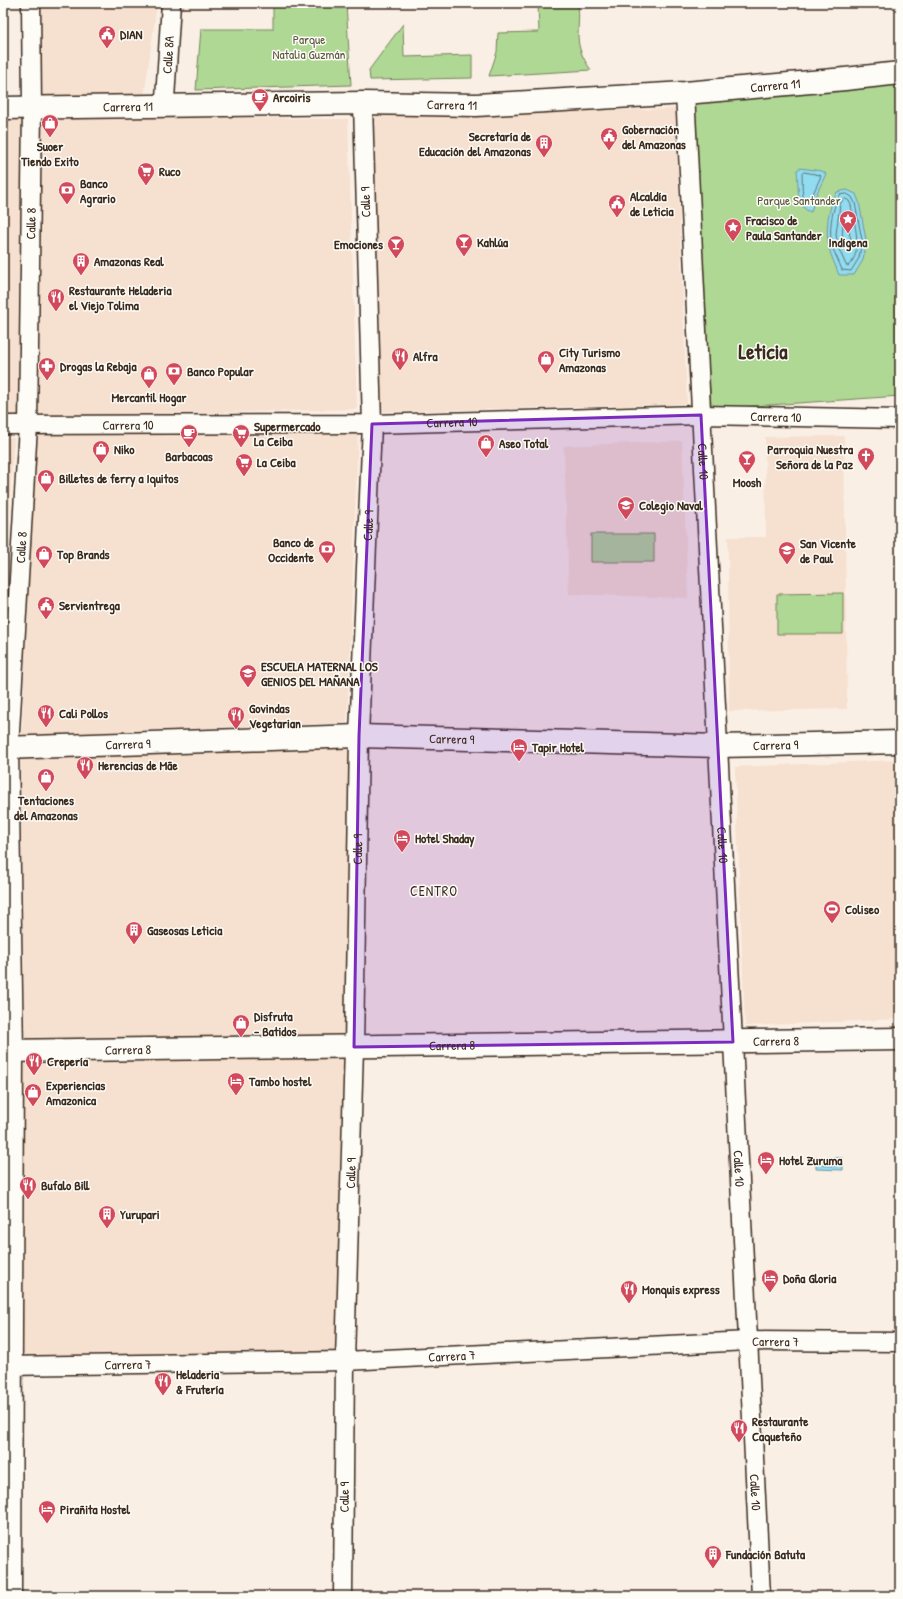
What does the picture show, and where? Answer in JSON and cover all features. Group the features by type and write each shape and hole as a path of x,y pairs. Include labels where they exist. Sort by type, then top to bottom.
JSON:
{"street":[{"name":"Calle 8","path":"12,1596 8,1366 6,748 28,426 32,108 31,3"},
{"name":"Calle 8A","path":"160,106 165,99 171,3"},
{"name":"Carrera 11","path":"3,108 363,103 476,105 685,93 900,73"},
{"name":"Calle 10","path":"685,93 761,1596"},
{"name":"Calle 9","path":"343,1596 345,1361 354,1047 358,736 372,424 363,103"},
{"name":"Carrera 10","path":"3,425 372,424 701,415 900,419"},
{"name":"Carrera 9","path":"6,748 358,736 718,746 900,742"},
{"name":"Carrera 8","path":"8,1051 900,1039"},
{"name":"Carrera 7","path":"8,1366 345,1361 748,1341 900,1342"}],"highlighted area":[{"path":"701,415 733,1042 354,1047 359,736 372,424"}],"shaded area":[{"path":"36,3 157,3 144,98 37,101"},
{"path":"675,109 687,404 378,412 369,115"},
{"path":"3,114 25,114 18,416 3,416"},
{"path":"38,115 348,119 357,409 37,417"},
{"path":"34,434 358,434 347,723 22,735"},
{"name":"San Vicente de Paul","path":"844,436 847,709 729,711 728,537 766,537 765,437"},
{"path":"3,438 14,438 3,606"},
{"name":"Colegio Naval","path":"682,441 688,598 569,594 564,446"},
{"path":"352,744 344,1039 25,1048 20,755"},
{"path":"900,760 900,1019 745,1026 735,767"},
{"path":"347,1057 338,1353 22,1356 21,1064"}],"green space":[{"name":"Parque Natalia Guzmán","path":"273,3 346,3 351,85 196,90 201,29 273,29"},
{"path":"538,3 578,3 579,44 581,52 591,70 489,76 497,52 498,33 539,32"},
{"path":"403,24 404,57 472,55 472,78 370,80 369,70"},
{"name":"Parque Santander","path":"900,77 900,396 711,409 692,100"},
{"path":"591,534 654,534 654,562 591,562"},
{"path":"843,593 843,634 777,634 777,594"}],"water":[{"path":"800,168 822,171 826,174 816,195 811,212 802,206 800,200 797,170"},
{"path":"847,190 856,194 859,202 866,240 863,260 854,275 839,275 829,248 827,226 831,205 837,192"},
{"path":"816,1157 843,1158 843,1170 816,1169"}],"place":[{"name":"DIAN","path":"107,49"},
{"name":"Arcoiris","path":"260,112"},
{"name":"Suoer Tiendo Exito","path":"50,138"},
{"name":"Gobernación del Amazonas","path":"609,151"},
{"name":"Secretaría de Educación del Amazonas","path":"544,158"},
{"name":"Ruco","path":"146,186"},
{"name":"Banco Agrario","path":"67,205"},
{"name":"Alcaldía de Leticia","path":"617,218"},
{"name":"Indígena","path":"848,234"},
{"name":"Fracisco de Paula Santander","path":"733,242"},
{"name":"Kahlúa","path":"464,257"},
{"name":"Emociones","path":"396,259"},
{"name":"Amazonas Real","path":"81,276"},
{"name":"Restaurante Heladeria el Viejo Tolima","path":"56,312"},
{"name":"Alfra","path":"400,371"},
{"name":"City Turismo Amazonas","path":"546,374"},
{"name":"Drogas la Rebaja","path":"47,381"},
{"name":"Banco Popular","path":"174,386"},
{"name":"Mercantil Hogar","path":"149,389"},
{"name":"Barbacoas","path":"189,448"},
{"name":"Supermercado La Ceiba","path":"241,448"},
{"name":"Aseo Total","path":"486,458"},
{"name":"Niko","path":"101,464"},
{"name":"Parroquia Nuestra Señora de la Paz","path":"866,471"},
{"name":"Moosh","path":"747,474"},
{"name":"La Ceiba","path":"244,477"},
{"name":"Billetes de ferry a Iquitos","path":"46,493"},
{"name":"Colegio Naval","path":"626,520"},
{"name":"Banco de Occidente","path":"327,564"},
{"name":"San Vicente de Paul","path":"787,565"},
{"name":"Top Brands","path":"44,569"},
{"name":"Servientrega","path":"46,620"},
{"name":"ESCUELA MATERNAL LOS GENIOS DEL MAÑANA","path":"248,688"},
{"name":"Cali Pollos","path":"46,728"},
{"name":"Govindas Vegetarian","path":"236,730"},
{"name":"Tapir Hotel","path":"519,762"},
{"name":"Herencias de Mãe","path":"85,780"},
{"name":"Tentaciones del Amazonas","path":"46,792"},
{"name":"Hotel Shaday","path":"402,853"},
{"name":"Coliseo","path":"832,924"},
{"name":"Gaseosas Leticia","path":"134,945"},
{"name":"Disfruta - Batidos","path":"241,1038"},
{"name":"Crepería","path":"34,1076"},
{"name":"Tambo hostel","path":"236,1096"},
{"name":"Experiencias Amazonica","path":"33,1107"},
{"name":"Hotel Zuruma","path":"766,1175"},
{"name":"Bufalo Bill","path":"28,1200"},
{"name":"Yurupari","path":"107,1229"},
{"name":"Doña Gloria","path":"770,1293"},
{"name":"Monquis express","path":"629,1304"},
{"name":"Heladeria & Frutería","path":"163,1396"},
{"name":"Restaurante Caqueteño","path":"739,1443"},
{"name":"Pirañita Hostel","path":"47,1524"},
{"name":"Fundación Batuta","path":"713,1569"}],"district":[{"name":"Leticia","path":"763,352"},
{"name":"CENTRO","path":"434,891"}]}
